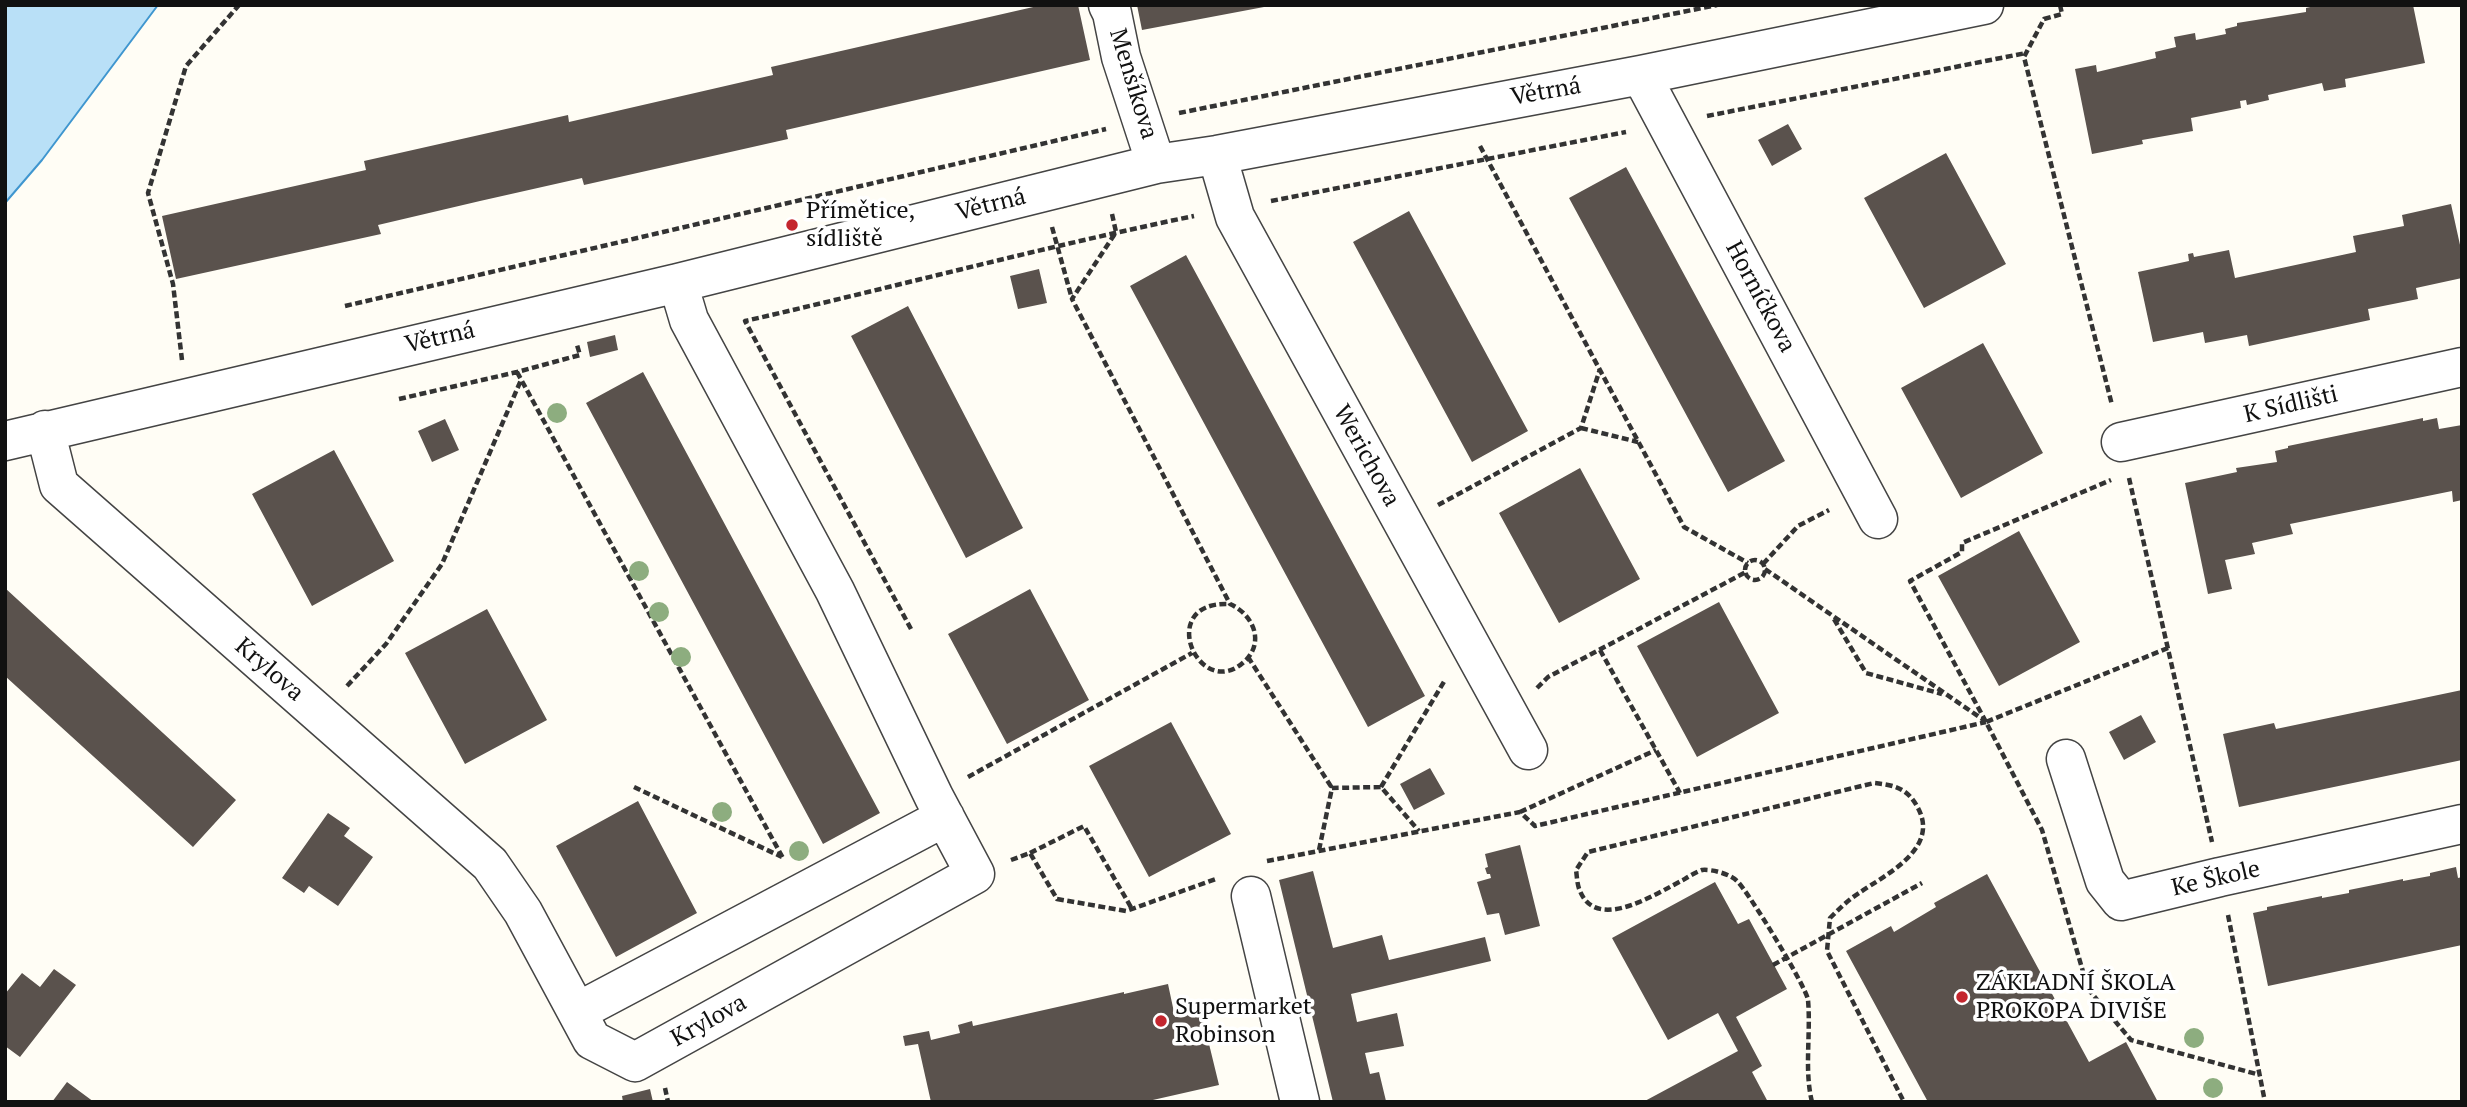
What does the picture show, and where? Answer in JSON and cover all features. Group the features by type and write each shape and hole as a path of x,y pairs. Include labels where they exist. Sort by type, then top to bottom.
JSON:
{"street":[{"name":"Menšíkova","path":"1108,5 1121,57 1157,164"},
{"name":"Větrná","path":"5,441 678,283 1157,164 1641,75 1984,5"},
{"name":"Horníčkova","path":"1641,75 1871,505"},
{"name":"Werichova","path":"1217,155 1235,217 1528,750"},
{"path":"678,283 689,320 835,591 939,807 975,874"},
{"name":"K Sídlišti","path":"2125,458 2462,367"},
{"name":"Krylova","path":"45,430 59,485 490,864 523,912 592,1040 635,1062 975,874"},
{"name":"Ke Škole","path":"2066,759 2105,881 2122,901 2462,824"},
{"path":"577,1012 803,893 939,807"},
{"path":"1243,879 1300,1102"}],"path":[{"path":"187,398 173,284 148,193 186,66 239,5"},
{"path":"345,306 1143,121 1717,5"},
{"path":"2060,5 2062,14 2044,19 2024,57 2125,458 2220,877 2265,1102"},
{"path":"1459,108 1684,527 1748,563 1757,560 1986,722"},
{"path":"1072,299 1116,232 1102,177"},
{"path":"1060,253 1072,299 1230,604"},
{"path":"696,331 745,321"},
{"path":"399,399 580,355 577,343"},
{"path":"1581,428 1600,369"},
{"path":"517,372 803,893"},
{"path":"320,715 386,644 442,564 521,379"},
{"path":"1404,524 1581,428 1639,442"},
{"path":"1986,722 1910,581 1962,552 1962,543 2125,458"},
{"path":"1748,563 1746,572 1749,577 1755,580 1761,578 1764,566 1798,526 1871,505"},
{"path":"1510,717 1548,677 1746,572"},
{"path":"1230,604 1240,608 1254,626 1254,648 1248,657 1230,670 1208,668 1192,653 1188,642 1192,621 1208,606 1230,604"},
{"path":"1832,615 1866,673 1947,696"},
{"path":"1600,650 1680,793"},
{"path":"939,807 1192,653"},
{"path":"1248,657 1332,788 1319,850"},
{"path":"1381,787 1445,680 1479,661"},
{"path":"1520,812 1535,826 1986,722"},
{"path":"1030,853 1057,899 1126,911 1243,879 1319,850 1520,812 1656,750"},
{"path":"1812,1102 1808,1086 1808,996 1752,900 1736,879 1702,870 1631,906 1602,911 1590,906 1580,891 1576,870 1588,852 1874,783 1892,785 1911,795 1921,815 1919,843 1907,861 1843,904 1830,918 1827,951 1904,1102"},
{"path":"634,787 783,857"},
{"path":"1332,788 1381,787"},
{"path":"1381,787 1419,831"},
{"path":"975,874 1030,853 1084,826 1132,909"},
{"path":"1773,965 1922,883"}],"water":[{"path":"5,5 158,5 42,160 5,203"}],"building":[{"path":"1042,5 1078,5 1090,60 786,130 788,139 584,185 582,178 480,201 378,225 381,234 176,279 162,216 366,170 364,161 568,115 569,122 773,75 771,67"},
{"path":"1137,5 1264,5 1264,7 1142,30"},
{"path":"2319,5 2413,5 2425,63 2345,79 2346,87 2324,91 2322,83 2268,95 2269,100 2247,105 2246,100 2240,101 2241,108 2191,118 2193,131 2142,140 2143,144 2092,154 2075,69 2096,65 2097,72 2156,58 2155,52 2176,47 2174,37 2195,33 2196,40 2226,34 2225,29 2237,26 2237,23 2306,12 2306,8"},
{"path":"1788,124 1802,149 1772,166 1758,140"},
{"path":"1946,153 2006,264 1924,308 1864,198"},
{"path":"1626,167 1785,461 1728,492 1569,198"},
{"path":"2451,204 2462,254 2462,278 2416,288 2418,299 2368,309 2370,320 2249,346 2247,335 2205,343 2203,332 2153,342 2138,272 2189,261 2188,254 2193,253 2194,257 2229,250 2235,278 2356,252 2353,236 2404,226 2402,215"},
{"path":"1409,211 1528,431 1472,462 1353,242"},
{"path":"1186,255 1425,696 1368,727 1130,286"},
{"path":"1039,269 1047,303 1018,309 1010,276"},
{"path":"908,306 1023,528 966,558 851,336"},
{"path":"615,335 618,350 590,357 587,342"},
{"path":"1983,343 2043,453 1961,498 1901,388"},
{"path":"643,372 880,813 823,844 586,403"},
{"path":"2423,418 2423,421 2437,418 2439,429 2462,425 2462,500 2453,502 2452,491 2290,524 2293,534 2252,543 2255,554 2225,560 2232,589 2208,594 2185,483 2237,472 2236,468 2277,462 2275,451 2288,446"},
{"path":"445,419 459,450 432,462 418,431"},
{"path":"334,450 394,561 312,606 252,494"},
{"path":"1580,468 1640,579 1559,623 1499,513"},
{"path":"2019,531 2080,642 1999,686 1938,576"},
{"path":"5,588 236,800 193,847 5,676"},
{"path":"1030,589 1089,700 1007,744 948,634"},
{"path":"1719,602 1779,713 1697,757 1637,646"},
{"path":"487,609 547,720 465,764 405,653"},
{"path":"2462,690 2462,760 2239,807 2223,734 2274,723 2276,729"},
{"path":"2141,715 2156,742 2124,760 2109,732"},
{"path":"1171,722 1231,834 1149,877 1089,766"},
{"path":"1430,768 1445,794 1414,810 1400,784"},
{"path":"638,801 697,913 616,957 556,846"},
{"path":"328,813 350,828 344,836 373,857 338,906 309,886 304,893 282,878"},
{"path":"1520,845 1540,926 1505,935 1499,913 1487,915 1477,882 1491,878 1485,868 1488,867 1485,854"},
{"path":"2456,867 2458,878 2462,877 2462,945 2268,986 2253,913 2267,910 2267,907 2430,876 2430,873"},
{"path":"1313,871 1333,948 1382,935 1389,960 1485,937 1491,961 1351,994 1357,1022 1397,1013 1404,1046 1365,1053 1370,1074 1379,1072 1386,1101 1333,1102 1279,880"},
{"name":"ZÁKLADNÍ ŠKOLA PROKOPA DIVIŠE","path":"1987,874 2089,1062 2126,1042 2158,1102 1928,1102 1846,951 1891,926 1894,932 1936,907 1934,903"},
{"path":"1715,882 1738,924 1749,919 1787,989 1736,1017 1762,1066 1752,1072 1768,1102 1643,1102 1738,1051 1718,1013 1668,1040 1612,938"},
{"path":"54,969 76,985 20,1057 5,1046 5,994 22,973 40,987"},
{"path":"1168,984 1175,1017 1201,1011 1219,1085 1144,1102 931,1102 918,1044 905,1046 903,1036 929,1031 931,1040 960,1033 958,1025 972,1021 973,1026"},
{"path":"67,1082 94,1102 52,1102"},
{"path":"650,1089 653,1102 623,1102 622,1096"}],"place":[{"name":"Přímětice, sídliště","path":"792,225"},
{"name":"ZÁKLADNÍ ŠKOLA PROKOPA DIVIŠE","path":"1962,997"},
{"name":"Supermarket Robinson","path":"1161,1021"}]}
